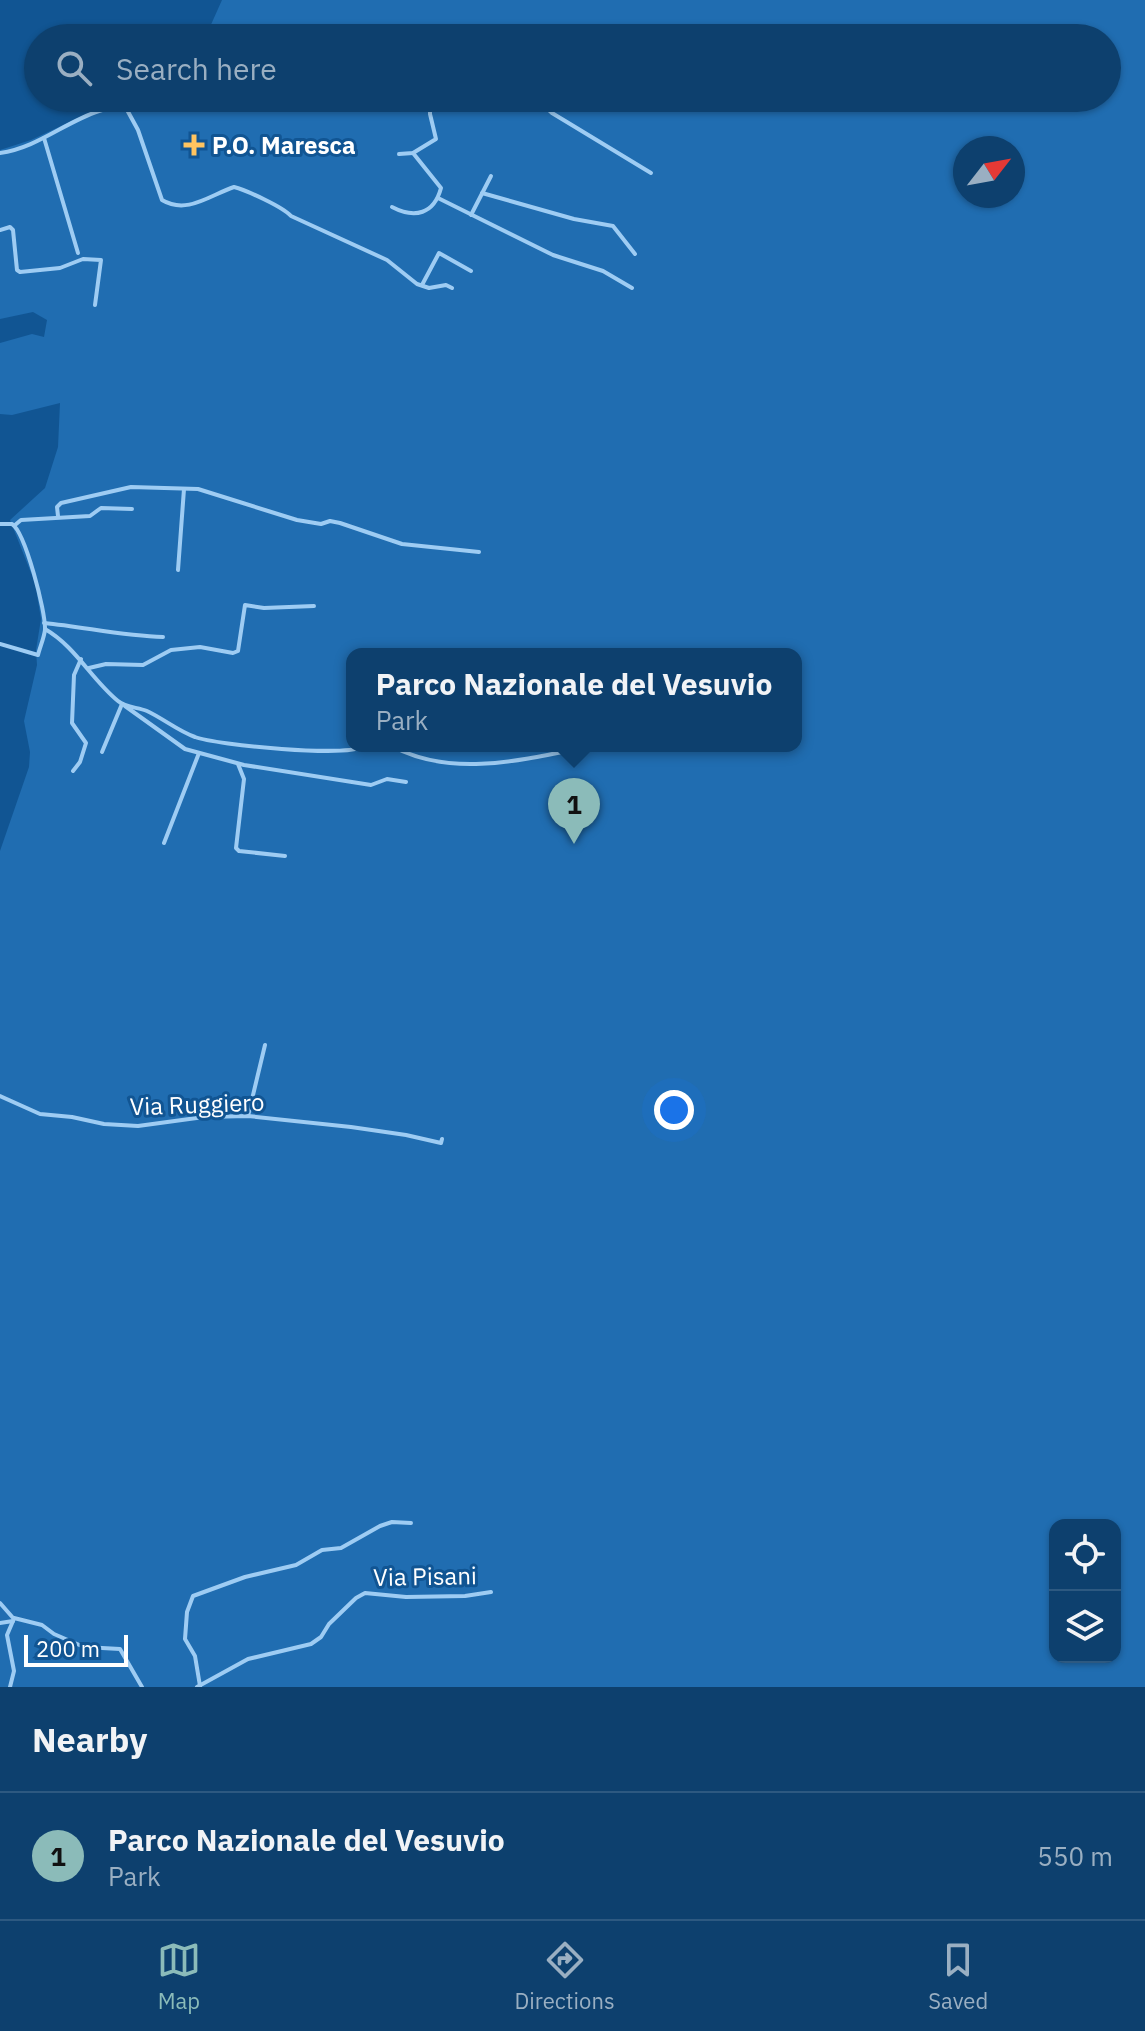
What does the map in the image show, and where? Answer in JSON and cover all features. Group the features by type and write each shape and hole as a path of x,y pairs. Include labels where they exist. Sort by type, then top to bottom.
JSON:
{"street":[{"path":"0,153 21,149 97,112"},
{"path":"128,112 138,130 162,200 167,204 194,205 234,187 246,190 256,198 285,208 291,216 387,260 422,285 452,288"},
{"path":"399,154 413,153 436,139 430,112"},
{"path":"551,112 651,173"},
{"path":"44,138 78,253"},
{"path":"392,207 405,214 415,214 430,208 438,198 441,188 413,153"},
{"path":"471,215 491,176"},
{"path":"482,193 574,219 613,226 635,254"},
{"path":"438,198 553,255 609,274 632,288"},
{"path":"0,230 10,227 13,230 17,270 20,272 60,268 83,259 101,260 95,305"},
{"path":"422,285 439,253 471,271"},
{"path":"58,516 58,505 74,498 131,487 198,489 297,520 340,523 402,544 479,552"},
{"path":"178,570 184,489"},
{"path":"0,524 15,525 21,520 93,515 101,508 132,509"},
{"path":"0,644 38,655 45,626 38,585 20,531 15,525"},
{"path":"89,668 106,664 143,665 171,650 200,647 233,653 238,651 245,605 264,608 314,606"},
{"path":"45,626 163,637"},
{"path":"45,626 123,704 185,749 237,763 362,784 387,779 406,782"},
{"path":"73,771 80,762 86,743 72,723 74,675 81,659"},
{"path":"123,704 149,712 197,738 220,743 346,751"},
{"path":"102,752 123,704"},
{"path":"403,752 410,756 481,764 565,752"},
{"path":"164,843 199,753"},
{"path":"237,763 244,779 236,848 239,851 285,856"},
{"path":"248,1116 265,1045"},
{"name":"Via Ruggiero","path":"0,1096 40,1114 104,1124 138,1126 204,1117 248,1116 351,1127 441,1143 442,1139"},
{"path":"198,1686 195,1656 185,1639 187,1612 193,1596 245,1577 296,1565 322,1550 341,1548 380,1526 392,1522 411,1523"},
{"name":"Via Pisani","path":"198,1686 248,1659 311,1644 356,1598 365,1593 406,1597 465,1596 491,1592"},
{"path":"0,1603 13,1620"},
{"path":"10,1687 14,1671 7,1635 13,1620"},
{"path":"0,1623 13,1620 42,1625 54,1634 84,1647 120,1649 142,1687"}],"shaded area":[{"path":"222,0 1145,0 1145,1687 0,1687 0,851 29,767 30,752 24,721 37,665 41,619 35,583 10,520 45,488 58,447 60,403 12,415 0,414 0,343 32,334 44,337 47,320 33,312 0,319 0,150 31,140 91,112 1121,112 1121,24 211,24"}],"place":[{"name":"P.O. Maresca","path":"194,145"},
{"name":"Parco Nazionale del Vesuvio","path":"574,844"}]}
